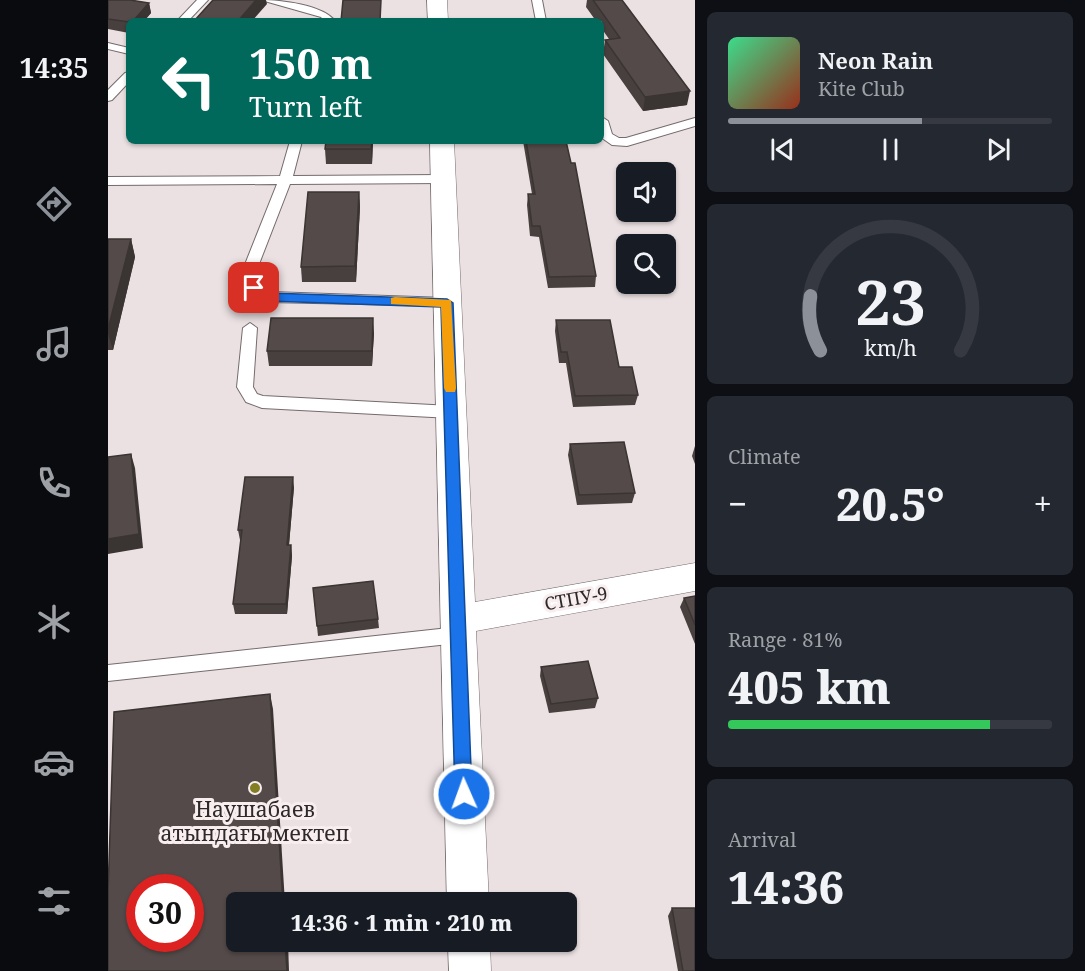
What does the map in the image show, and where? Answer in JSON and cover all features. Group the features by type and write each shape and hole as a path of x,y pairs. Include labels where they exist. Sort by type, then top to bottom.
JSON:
{"street":[{"path":"437,0 438,18"},
{"path":"442,144 468,892"},
{"name":"СТПУ-9","path":"458,628 695,577"},
{"path":"469,952 470,971"}],"lane":[{"path":"185,18 203,0"},
{"path":"266,0 325,15 328,18"},
{"path":"537,0 540,18"},
{"path":"108,46 126,50"},
{"path":"108,97 126,78"},
{"path":"604,128 606,136 621,143 695,122"},
{"path":"295,144 285,181 246,277 254,288 268,297 447,303"},
{"path":"108,181 443,179"},
{"path":"250,328 245,387 251,398 262,402 451,412"},
{"path":"108,673 458,628"}],"building":[{"path":"108,0 149,3 136,18 126,18 126,22 108,19"},
{"path":"213,0 256,0 241,18 197,18"},
{"path":"343,0 381,0 380,18 341,18"},
{"path":"593,0 622,0 690,91 645,97 605,40 620,38"},
{"path":"326,144 372,144 371,149 325,149"},
{"path":"527,144 567,144 571,163 575,163 596,276 549,277 540,226 532,226 528,194 535,194"},
{"path":"308,192 359,192 355,266 301,267"},
{"path":"108,239 131,239 108,329"},
{"path":"271,318 373,318 372,351 267,351"},
{"path":"556,320 610,320 619,367 632,367 638,395 575,396 567,352 561,352"},
{"path":"624,442 635,493 579,495 570,444"},
{"path":"131,454 139,534 108,539 108,457"},
{"path":"245,477 293,477 287,545 291,545 286,604 233,604 242,530 238,530"},
{"path":"373,581 378,619 317,626 313,588"},
{"path":"695,596 695,625 684,598"},
{"path":"588,661 598,698 551,704 541,667"},
{"path":"270,694 282,892 226,892 226,952 286,952 287,971 108,971 108,892 114,712"},
{"path":"672,908 695,908 695,971 683,971"}],"slow traffic":[{"path":"395,301 447,303 450,388"}],"place":[{"name":"Наушабаев атындағы мектеп","path":"255,788"}],"route":[{"path":"254,288 268,297 447,303 464,794"}]}
